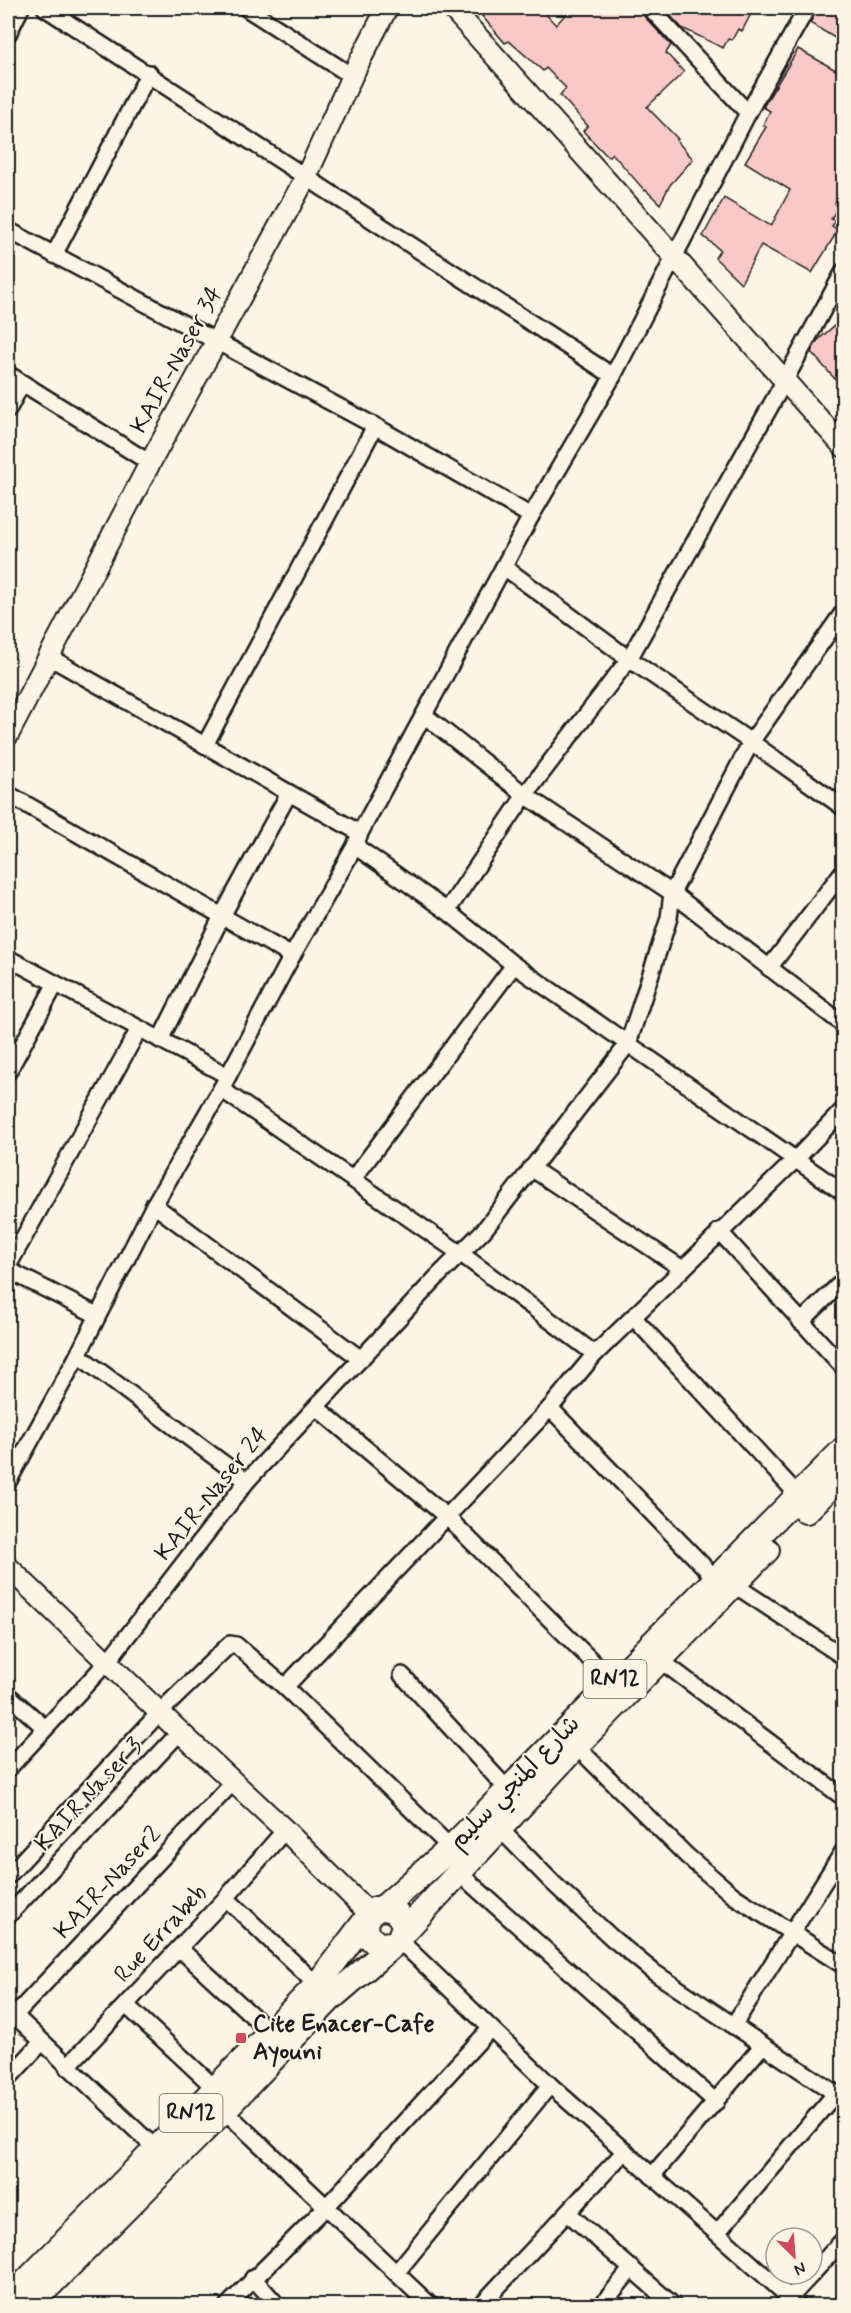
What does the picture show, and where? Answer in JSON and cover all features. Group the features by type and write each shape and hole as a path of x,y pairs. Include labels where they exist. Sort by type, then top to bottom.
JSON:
{"main road":[{"name":"شارع المنجي سليم","path":"29,2306 220,2100 398,1939 576,1746 660,1660 798,1495 843,1449"},
{"name":"شارع المنجي سليم","path":"8,2300 155,2148 220,2100 271,2033 317,1985 374,1914 451,1848 613,1682 843,1473"},
{"path":"398,1913 404,1926 398,1939 378,1945 371,1941 367,1935 374,1914 398,1913"}],"street":[{"path":"8,34 21,8"},
{"path":"45,8 149,73 613,376"},
{"path":"246,8 352,76"},
{"name":"KAIR-Naser 34","path":"10,724 49,657 150,463 306,177 352,76 387,8"},
{"path":"452,8 843,447"},
{"path":"650,8 748,113"},
{"path":"8,1482 78,1355 154,1205 358,840 531,516 613,376 748,113 807,8"},
{"path":"54,255 149,73"},
{"path":"8,230 375,426 531,516"},
{"path":"447,911 525,795 628,659 785,380 837,295 843,271"},
{"path":"8,374 150,463"},
{"path":"8,410 22,383"},
{"path":"205,745 375,426"},
{"path":"504,567 628,659 751,742 843,808"},
{"path":"628,1044 669,918 672,893 751,742 843,611"},
{"path":"49,657 289,793 358,840 514,965 843,1193"},
{"path":"424,715 525,795 672,893 843,1025"},
{"path":"160,1040 221,918 289,793"},
{"path":"8,794 221,918 292,956"},
{"path":"769,968 843,870"},
{"path":"8,958 160,1040 224,1083 353,1179 460,1253 595,1354"},
{"path":"353,1179 514,965"},
{"path":"8,1069 55,985"},
{"path":"97,1315 8,1268 139,1029"},
{"name":"KAIR-Naser 24","path":"8,1769 108,1661 247,1481 495,1218 628,1044"},
{"path":"285,1687 550,1408 595,1354 719,1231 795,1160 843,1109"},
{"path":"531,1168 681,1268"},
{"path":"154,1205 361,1359"},
{"path":"719,1231 843,1368"},
{"path":"801,1322 843,1280"},
{"path":"633,1317 798,1495"},
{"path":"78,1355 247,1481"},
{"path":"316,1407 447,1517 613,1682"},
{"path":"550,1408 724,1581 843,1657"},
{"path":"8,1567 374,1914"},
{"path":"8,1876 160,1712 230,1644 236,1645 285,1687 451,1848"},
{"path":"660,1660 843,1798"},
{"path":"402,1675 509,1791"},
{"path":"8,1695 45,1728"},
{"name":"KAIR Naser 3","path":"8,1916 180,1732"},
{"path":"576,1746 687,1856 734,1896 843,1966"},
{"name":"KAIR-Naser2","path":"11,2012 233,1782"},
{"path":"499,1828 612,1938 655,1973 839,2097 717,2233"},
{"name":"Rue Errabeb","path":"67,2067 226,1898 285,1830"},
{"path":"733,2026 843,1850"},
{"path":"458,1872 716,2102"},
{"path":"226,1898 317,1985"},
{"path":"398,1939 550,2085 717,2233 790,2303 803,2286"},
{"path":"179,1948 271,2033"},
{"path":"126,2005 327,2206 431,2306"},
{"path":"11,2012 155,2148"},
{"path":"227,2306 327,2206 490,2029"},
{"path":"8,2079 42,2042"},
{"path":"652,2176 762,2046"},
{"path":"396,2273 550,2085"},
{"path":"480,2306 626,2151"},
{"path":"568,2213 674,2306"},
{"path":"824,2260 843,2238"},
{"path":"601,2306 632,2268"},
{"path":"253,2278 278,2306"}],"building":[{"path":"492,8 540,8 556,25 571,8 641,8 643,15 671,45 666,53 684,72 647,107 678,139 676,140 693,159 670,185 660,204 645,191 612,153 608,157 583,131 588,126 560,95 566,88 546,68 543,71 509,41 505,43 482,16"},
{"path":"663,8 754,8 742,31 738,29 732,40 728,39 723,48 682,28"},
{"path":"818,8 833,8 843,13 843,43 810,23"},
{"path":"798,49 843,74 843,189 835,203 839,205 831,219 835,221 832,226 838,230 812,273 761,245 741,283 715,258 720,250 703,236 724,198 771,226 790,190 745,162 766,127 763,125 770,111 763,107"},
{"path":"843,318 843,388 811,352 817,341"}],"place":[{"name":"Cite Enacer-Cafe Ayouni","path":"241,2038"}]}
